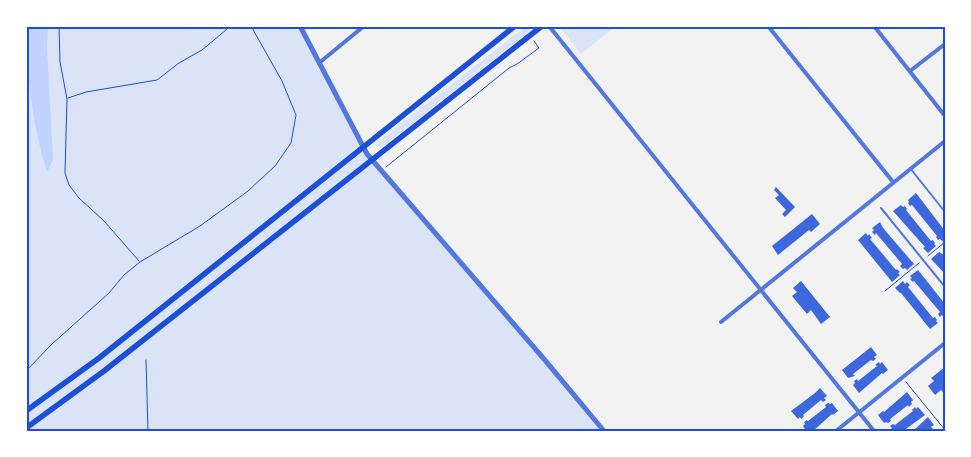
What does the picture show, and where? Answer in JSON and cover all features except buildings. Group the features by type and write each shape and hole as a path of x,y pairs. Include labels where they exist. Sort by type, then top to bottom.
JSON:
{"main road":[{"path":"26,411 99,358 515,26"},
{"path":"26,428 104,371 542,26"}],"street":[{"path":"300,26 362,147 604,431"},
{"path":"319,63 364,26"},
{"path":"550,26 874,431"},
{"path":"768,26 893,182"},
{"path":"874,26 945,116"},
{"path":"910,71 945,44"},
{"path":"721,322 945,141"},
{"path":"836,431 945,343"}],"lane":[{"path":"910,168 945,212"},
{"path":"881,208 945,287"}],"path":[{"path":"59,26 60,62 67,98 65,173 69,185 140,262"},
{"path":"67,98 86,92 156,80 179,63 202,50 226,30 228,26"},
{"path":"26,371 52,344 109,293 124,275 140,262 200,226 248,191 275,166 291,143 296,115 282,81 252,26"},
{"path":"386,168 509,68 539,48"},
{"path":"885,291 945,242"},
{"path":"146,360 148,431"},
{"path":"902,377 945,430"}],"shaded area":[{"path":"26,26 300,26 362,147 604,431 26,431"},
{"path":"526,26 530,31 381,148 375,145 377,142"},
{"path":"562,26 616,26 581,54 562,30"}],"water":[{"path":"29,26 48,26 47,47 53,160 47,172 31,100 28,63"}]}
